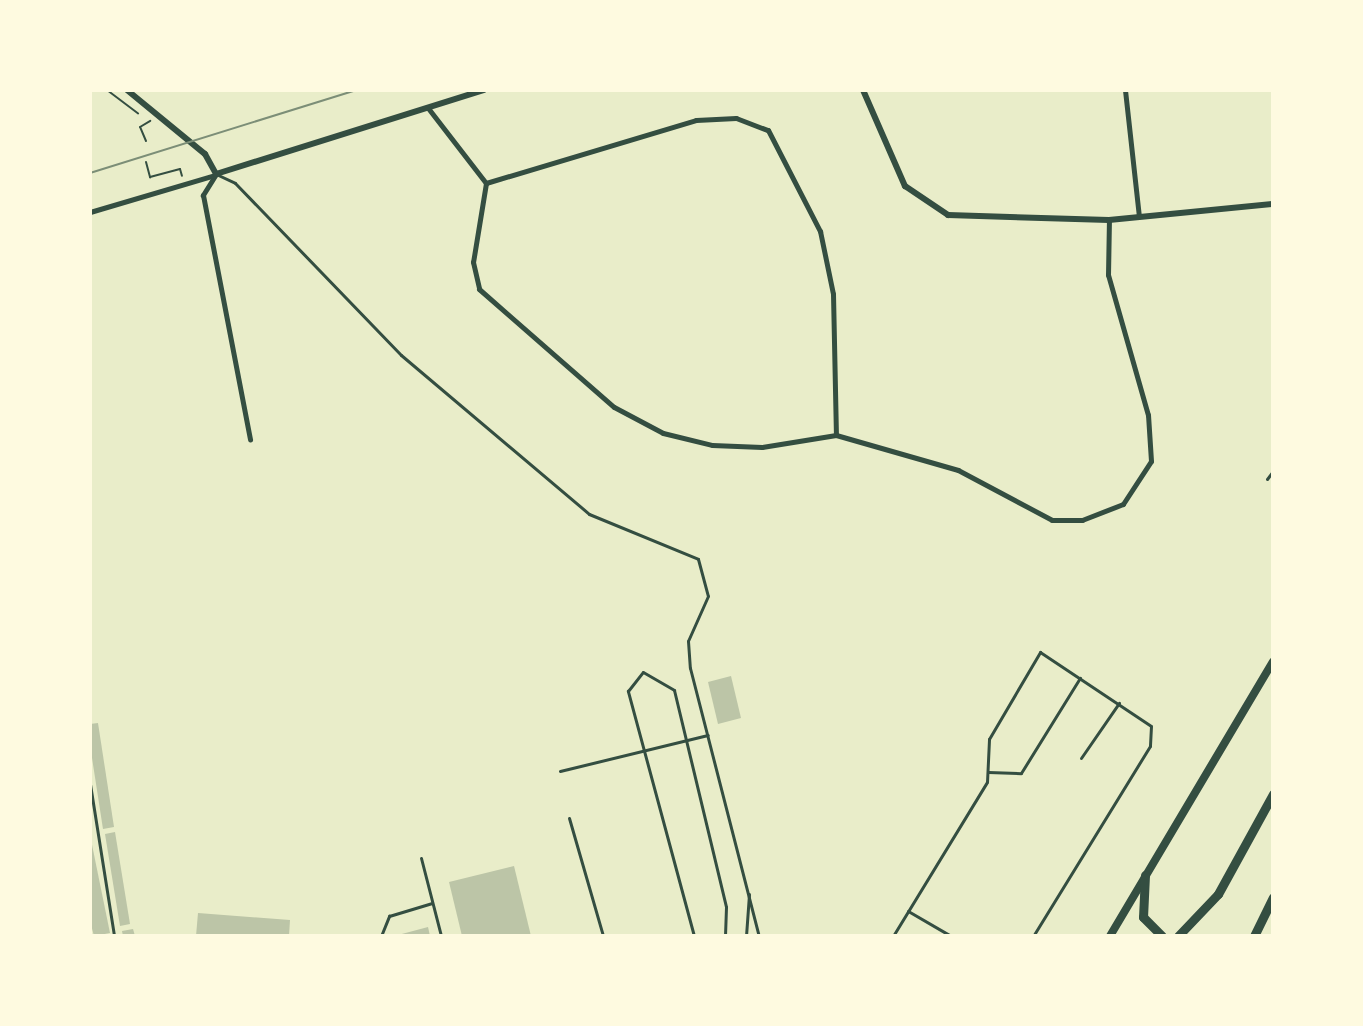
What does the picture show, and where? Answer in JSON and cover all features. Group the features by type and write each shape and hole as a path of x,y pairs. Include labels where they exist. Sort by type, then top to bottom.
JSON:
{"highway":[{"path":"1178,936 1218,894 1273,794"},
{"path":"1145,875 1143,917 1162,936"},
{"path":"1254,936 1273,897"}],"main road":[{"path":"1110,936 1273,662"}],"street":[{"path":"127,90 205,154 216,174"},
{"path":"90,212 484,90"},
{"path":"863,90 894,168 930,208 968,219 1109,220 1273,204"},
{"path":"1125,90 1139,216"},
{"path":"428,108 486,183 473,262 479,289 614,407 663,433 712,445 762,447 836,435 958,470 1052,520 1082,520 1123,504 1145,478 1152,431 1110,286 1109,220"},
{"path":"486,183 715,116 768,130 820,231 833,294 836,435"},
{"path":"216,174 203,195 250,440"}],"lane":[{"path":"1272,90 1273,102"},
{"path":"1273,145 1273,204"},
{"path":"216,174 235,183 401,355 589,514 698,559 708,596 688,641 708,735 759,936"},
{"path":"1267,479 1273,471"},
{"path":"893,936 988,772 989,739 1040,652 1151,726 1150,746 1033,936"},
{"path":"694,936 648,746 628,691 643,672 674,690 726,907 725,936"},
{"path":"988,772 1021,773 1080,678"},
{"path":"1081,758 1119,703"},
{"path":"560,771 648,746 708,735"},
{"path":"90,784 114,936"},
{"path":"569,818 603,936"},
{"path":"421,858 441,936"},
{"path":"746,936 749,894"},
{"path":"381,936 389,916 432,903"},
{"path":"908,911 951,936"}],"path":[{"path":"107,90 151,122 140,127 146,141"},
{"path":"146,162 150,177 180,169 185,184"}],"building":[{"path":"731,676 741,718 718,724 708,682"},
{"path":"98,723 114,827 103,829 90,745 90,724"},
{"path":"115,832 130,924 120,926 105,834"},
{"path":"90,835 110,933 94,936 90,921"},
{"path":"514,866 531,936 462,936 449,882"},
{"path":"198,913 290,920 289,936 196,936"},
{"path":"428,927 430,936 398,936 398,935"},
{"path":"133,929 135,936 123,936 122,931"}],"tram line":[{"path":"90,173 357,90"}]}
